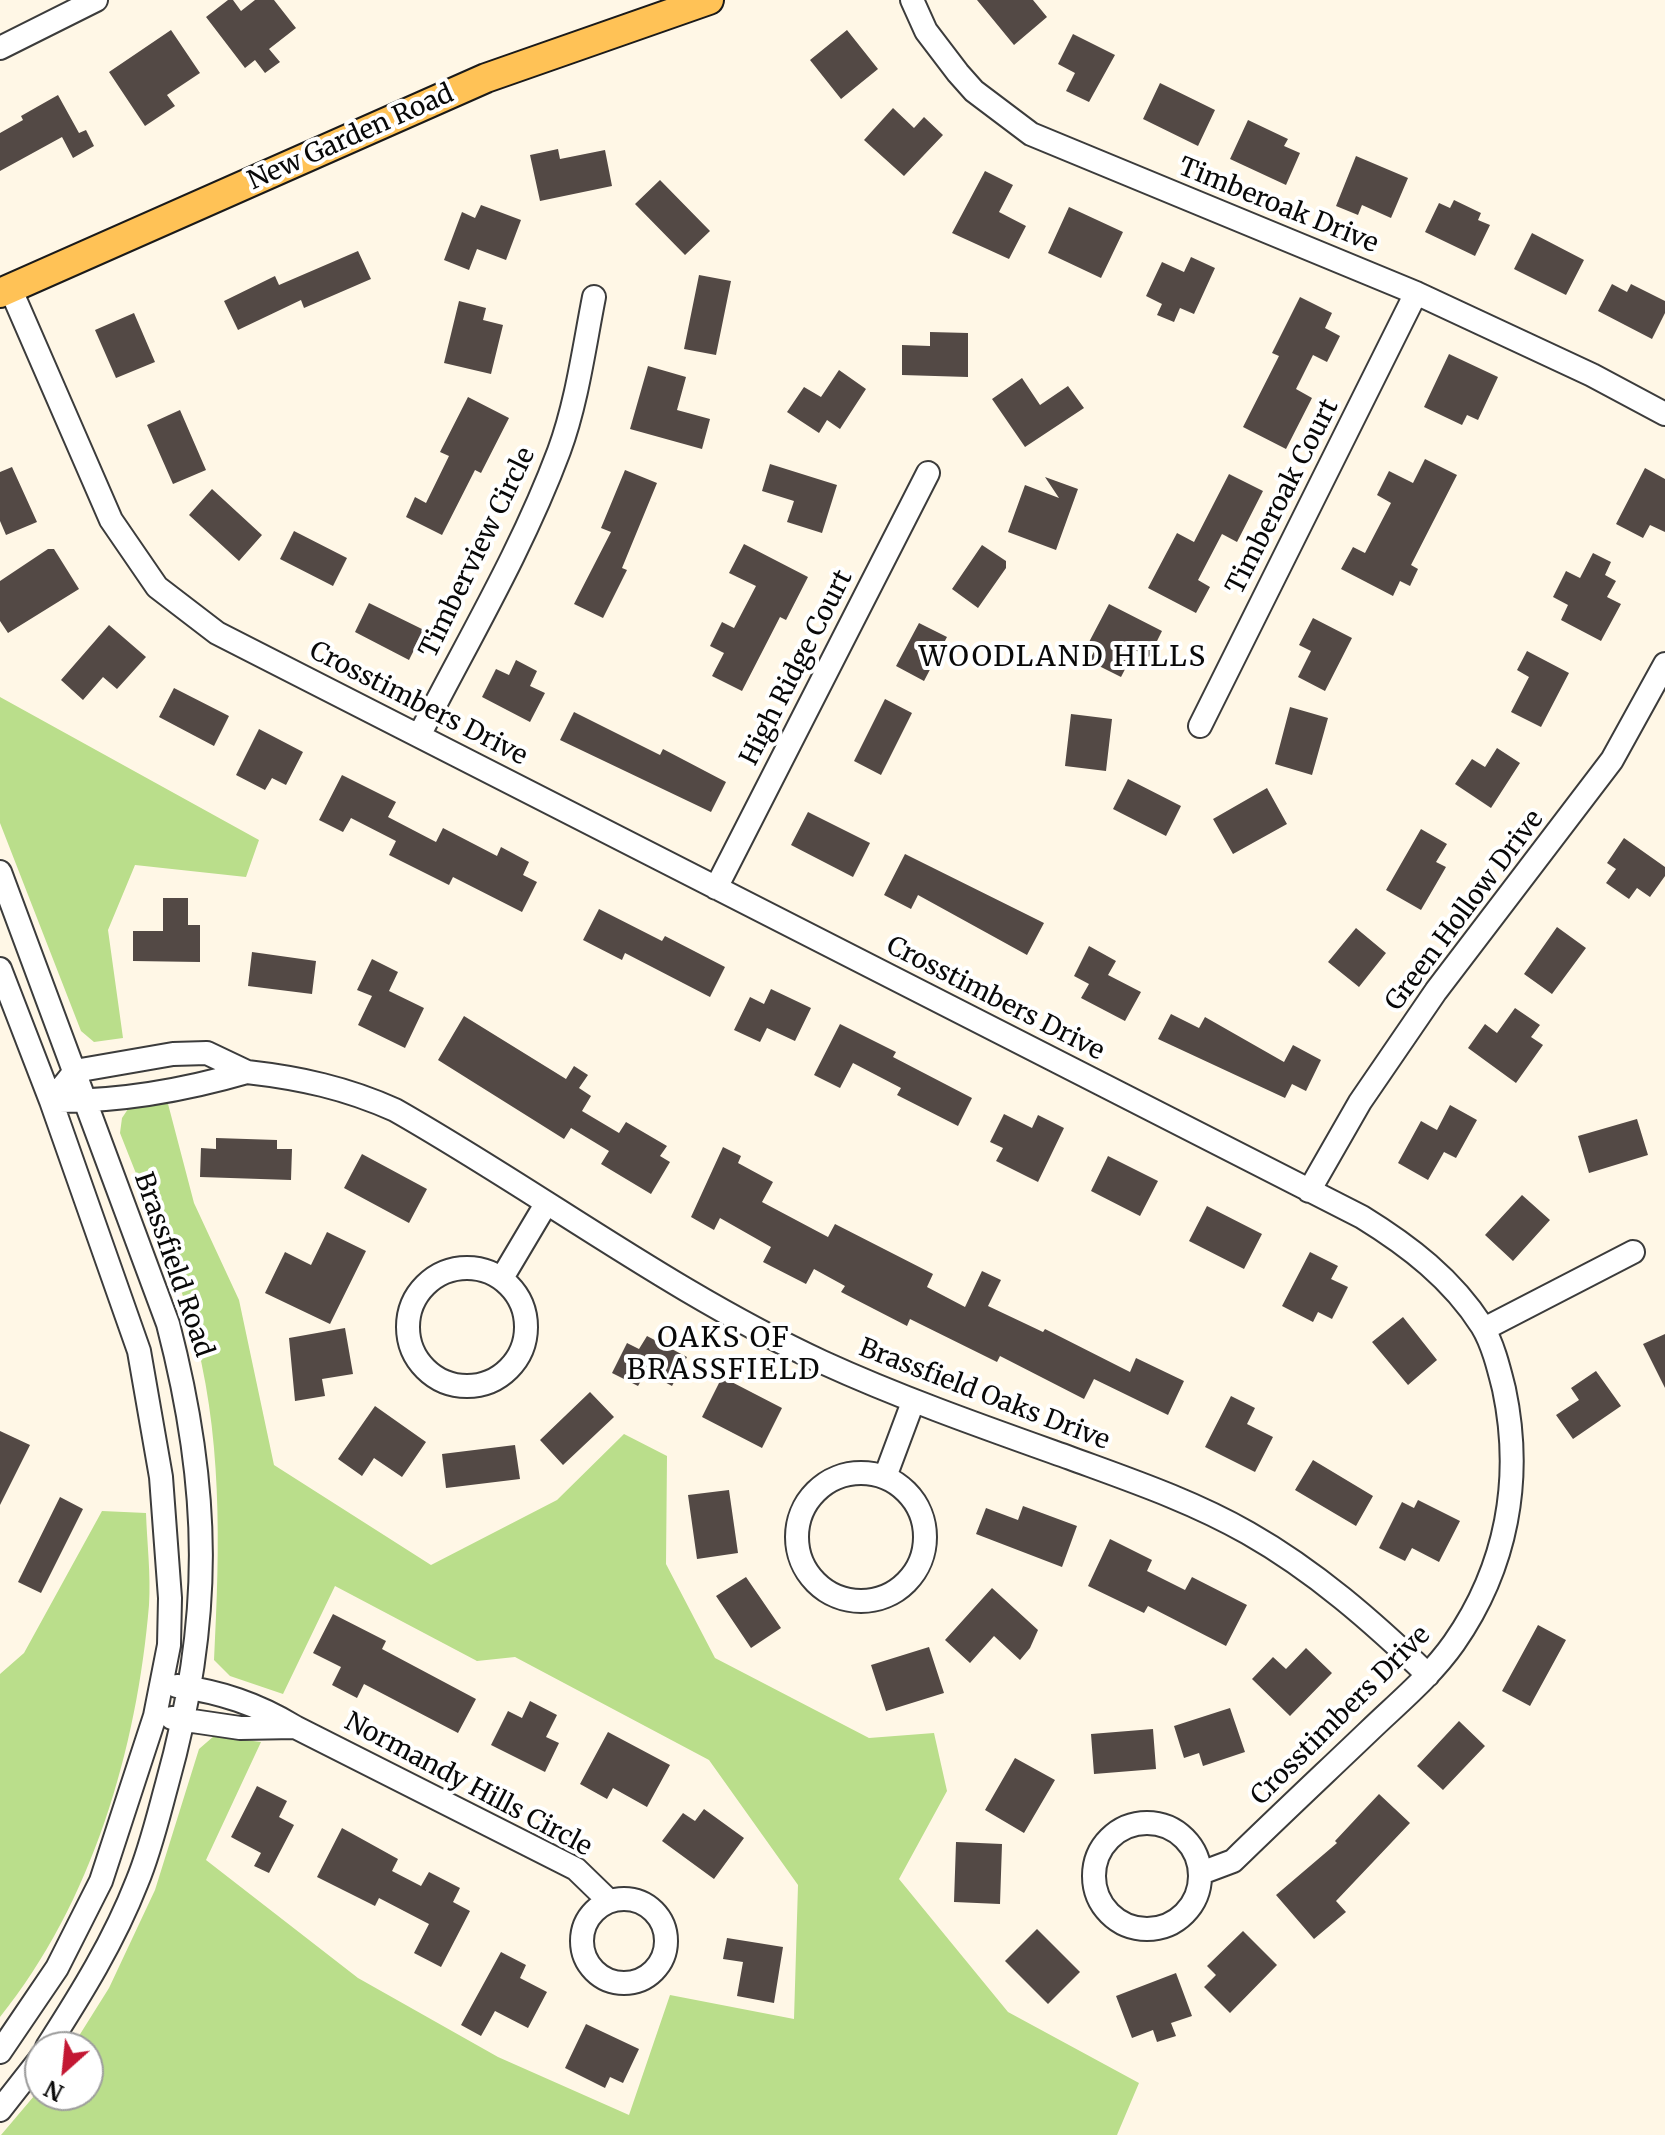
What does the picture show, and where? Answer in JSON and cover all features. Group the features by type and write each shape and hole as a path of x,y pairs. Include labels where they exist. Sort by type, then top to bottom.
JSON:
{"main road":[{"name":"New Garden Road","path":"5,290 486,78 709,0"}],"street":[{"path":"0,48 96,0"},
{"name":"Timberoak Drive","path":"912,0 946,61 974,91 1031,134 1416,293 1592,375 1665,414"},
{"name":"Crosstimbers Drive","path":"5,290 111,520 157,587 217,633 1396,1238 1431,1265 1484,1329 1500,1373 1509,1415 1514,1471 1509,1511 1494,1567 1474,1610 1428,1675 1233,1861 1201,1873"},
{"name":"Timberoak Court","path":"1200,726 1416,293"},
{"name":"Timberview Circle","path":"419,736 529,521 559,450 573,405 594,297"},
{"name":"High Ridge Court","path":"716,888 928,473"},
{"name":"Green Hollow Drive","path":"1309,1191 1360,1102 1436,991 1612,760 1665,664"},
{"name":"Brassfield Road","path":"0,872 168,1324 185,1388 198,1475 202,1570 198,1642 184,1720 138,1881 94,1972 57,2031"},
{"path":"0,969 51,1101 139,1351 152,1415 170,1598 169,1645 155,1716 101,1881 57,1968 0,2052"},
{"name":"Brassfield Oaks Drive","path":"75,1071 173,1054 207,1053 247,1072 310,1079 360,1094 436,1133 729,1316 913,1402 1169,1495 1248,1533 1348,1602 1428,1675"},
{"path":"51,1101 75,1071"},
{"name":"Brassfield Oaks Drive","path":"51,1101 86,1101 199,1086 247,1072"},
{"path":"502,1278 546,1204"},
{"path":"1484,1329 1633,1252"},
{"path":"463,1268 476,1268 502,1278 519,1298 524,1310 526,1336 517,1360 499,1378 487,1384 461,1387 436,1378 425,1370 411,1347 408,1320 417,1295 437,1276 463,1268"},
{"path":"885,1477 913,1402"},
{"path":"864,1472 885,1477 908,1494 923,1517 926,1536 916,1572 895,1592 869,1602 850,1601 829,1594 812,1581 801,1562 796,1541 798,1520 807,1500 823,1485 842,1475 864,1472"},
{"name":"Normandy Hills Circle","path":"162,1685 190,1688 259,1706 576,1869 609,1901"},
{"name":"Normandy Hills Circle","path":"155,1716 240,1728 295,1727"},
{"path":"1154,1823 1172,1829 1187,1840 1197,1855 1201,1873 1199,1892 1192,1907 1180,1919 1148,1930 1116,1920 1096,1893 1094,1876 1105,1843 1119,1831 1136,1824 1154,1823"},
{"path":"0,2110 24,2079"}],"green space":[{"path":"0,697 259,840 246,877 135,865 108,930 123,1038 94,1042 81,1031 0,823"},
{"path":"167,1100 194,1203 239,1300 274,1465 431,1565 557,1500 624,1434 667,1456 666,1564 715,1658 869,1738 934,1733 947,1791 899,1879 1008,2012 1139,2083 1117,2135 1,2135 24,2108 24,2111 104,2111 104,2031 82,2031 109,1988 155,1890 199,1749 214,1736 261,1742 206,1860 358,1978 498,2057 629,2115 670,1995 794,2019 798,1885 709,1760 515,1657 477,1661 335,1586 283,1694 230,1676 214,1660 218,1532 209,1405 191,1321 167,1250 120,1133 122,1118 130,1106"},
{"path":"102,1511 146,1513 149,1605 134,1714 121,1769 84,1875 60,1925 0,2017 0,1674 24,1653"}],"building":[{"path":"228,0 233,0 241,11 255,0 274,0 296,28 269,49 280,62 265,73 255,60 245,68 206,17"},
{"path":"977,0 1033,0 1047,17 1014,45"},
{"path":"171,30 200,73 167,95 175,106 145,126 109,72"},
{"path":"847,30 878,69 841,99 810,60"},
{"path":"1073,34 1115,55 1089,102 1066,91 1075,73 1058,64"},
{"path":"1160,83 1215,110 1198,146 1143,119"},
{"path":"58,95 79,133 86,130 94,146 73,158 62,137 0,171 0,133 23,120 21,116"},
{"path":"893,108 914,128 924,117 943,135 904,176 864,140"},
{"path":"1248,120 1288,139 1284,146 1300,153 1286,185 1230,159"},
{"path":"558,149 560,159 605,150 612,186 540,201 530,155"},
{"path":"1356,156 1408,178 1391,218 1362,205 1358,215 1336,206"},
{"path":"985,171 1013,185 999,212 1026,226 1009,259 952,233"},
{"path":"660,180 710,231 685,255 635,204"},
{"path":"1454,200 1481,213 1478,220 1490,225 1475,256 1425,232 1439,203 1450,208"},
{"path":"481,205 521,220 506,260 477,249 469,270 444,260 462,212 475,218"},
{"path":"1069,207 1123,232 1101,278 1048,253"},
{"path":"1532,233 1584,260 1566,295 1514,269"},
{"path":"358,251 371,279 304,308 301,300 238,330 224,301 275,276 279,285"},
{"path":"1191,257 1215,268 1194,314 1180,308 1174,322 1157,315 1162,304 1146,296 1162,262 1184,272"},
{"path":"699,275 731,281 716,355 684,349"},
{"path":"1612,284 1627,292 1631,284 1665,301 1665,313 1652,339 1598,311"},
{"path":"1300,297 1332,313 1325,328 1340,336 1327,362 1313,355 1296,389 1312,398 1286,449 1243,427 1279,356 1272,353"},
{"path":"459,301 486,308 483,320 503,325 491,374 444,363"},
{"path":"134,313 155,362 116,378 95,330"},
{"path":"930,332 968,333 968,377 902,375 902,345 930,346"},
{"path":"1449,354 1498,377 1478,420 1467,415 1462,425 1424,407"},
{"path":"648,366 686,377 677,410 710,419 702,449 630,429"},
{"path":"839,370 866,389 840,429 827,420 819,433 787,412 804,387 821,397"},
{"path":"1022,378 1040,405 1068,386 1084,408 1025,447 992,399"},
{"path":"468,397 509,418 481,473 475,470 442,535 406,517 415,497 426,503 449,456 440,452"},
{"path":"180,410 206,470 173,484 147,425"},
{"path":"1425,459 1457,475 1411,565 1418,569 1410,586 1400,581 1393,596 1341,569 1353,547 1365,553 1391,503 1377,495 1389,471 1413,483"},
{"path":"770,464 837,485 822,533 787,522 794,501 762,491"},
{"path":"12,467 37,522 6,535 0,521 0,472"},
{"path":"1645,468 1665,479 1665,532 1650,525 1643,538 1616,524"},
{"path":"625,470 657,483 622,568 627,570 603,618 574,604 611,532 601,528"},
{"path":"1229,474 1263,491 1237,542 1222,534 1198,580 1210,587 1196,613 1148,588 1177,533 1194,542"},
{"path":"1045,477 1078,489 1056,550 1008,532 1025,485 1059,498"},
{"path":"212,489 262,535 239,561 189,515"},
{"path":"294,531 347,558 333,586 280,559"},
{"path":"744,544 808,577 786,620 780,617 742,691 712,676 724,653 710,646 722,622 734,628 756,586 729,573"},
{"path":"982,545 1006,561 1006,568 978,608 952,589"},
{"path":"48,549 54,549 79,589 8,633 0,621 0,581"},
{"path":"1593,553 1611,562 1605,575 1616,581 1607,597 1621,604 1601,641 1561,620 1568,605 1553,597 1566,571 1580,578"},
{"path":"369,603 424,630 409,660 355,632"},
{"path":"1109,604 1162,631 1149,657 1135,650 1121,677 1089,661 1096,648 1088,644"},
{"path":"1313,618 1352,638 1325,691 1298,677 1311,651 1299,645"},
{"path":"919,623 947,637 924,681 896,666"},
{"path":"109,625 146,657 117,689 103,677 83,700 61,680"},
{"path":"1527,651 1569,673 1541,727 1511,712 1529,677 1517,670"},
{"path":"516,660 537,671 530,686 545,693 530,722 482,697 496,669 509,675"},
{"path":"174,688 229,716 214,746 159,717"},
{"path":"885,699 912,713 881,775 854,761"},
{"path":"1290,707 1328,718 1312,775 1275,764"},
{"path":"574,712 660,755 663,749 726,782 711,812 560,740"},
{"path":"1071,714 1112,719 1106,771 1065,766"},
{"path":"259,729 303,752 286,785 272,778 265,790 236,775"},
{"path":"1497,748 1520,763 1491,808 1455,784 1472,759 1485,767"},
{"path":"342,775 396,802 388,817 436,842 443,828 497,856 501,847 529,862 523,875 537,882 522,912 453,877 449,885 389,855 396,841 351,818 343,832 319,820"},
{"path":"1128,779 1181,806 1166,836 1113,809"},
{"path":"1267,788 1287,824 1233,854 1213,819"},
{"path":"808,812 870,843 853,877 791,845"},
{"path":"1421,829 1447,844 1436,862 1446,867 1421,910 1386,890"},
{"path":"1624,838 1665,867 1665,876 1650,897 1637,888 1629,899 1606,883 1616,869 1607,863"},
{"path":"905,854 1044,923 1027,955 918,895 911,909 884,895"},
{"path":"163,898 188,898 188,925 200,925 200,962 133,961 133,931 163,931"},
{"path":"599,909 662,941 665,936 725,967 710,997 625,953 622,960 583,940"},
{"path":"1557,927 1586,948 1552,994 1524,974"},
{"path":"1356,928 1386,953 1359,987 1328,962"},
{"path":"1089,946 1116,961 1108,975 1141,992 1125,1021 1081,998 1089,984 1074,976"},
{"path":"252,952 316,961 312,994 248,986"},
{"path":"372,959 398,972 389,991 424,1008 405,1048 358,1025 372,996 357,990"},
{"path":"771,989 811,1008 795,1041 767,1028 760,1042 734,1030 750,997 764,1004"},
{"path":"1515,1008 1540,1025 1531,1037 1543,1045 1516,1083 1468,1048 1485,1024 1497,1033"},
{"path":"1171,1014 1199,1028 1205,1017 1284,1062 1293,1045 1321,1060 1306,1091 1292,1084 1285,1098 1158,1039"},
{"path":"464,1016 566,1079 574,1066 588,1075 579,1088 591,1096 582,1111 619,1133 626,1122 667,1146 660,1156 670,1162 651,1194 601,1164 609,1151 571,1128 564,1139 438,1060"},
{"path":"840,1024 896,1052 893,1057 972,1098 958,1126 897,1095 901,1088 853,1063 840,1088 814,1075"},
{"path":"1450,1105 1477,1120 1456,1158 1444,1152 1428,1180 1398,1163 1421,1121 1437,1130"},
{"path":"1004,1114 1032,1128 1038,1115 1064,1128 1038,1182 996,1161 1003,1148 990,1142"},
{"path":"1637,1119 1648,1155 1589,1173 1578,1136"},
{"path":"216,1138 277,1140 277,1149 292,1149 291,1180 200,1177 201,1148 216,1149"},
{"path":"723,1147 741,1156 738,1163 773,1182 762,1202 828,1237 835,1224 933,1274 927,1287 965,1307 982,1271 1001,1280 988,1306 1043,1332 1045,1329 1130,1372 1136,1358 1184,1381 1168,1415 1094,1379 1084,1399 1000,1356 997,1362 910,1319 907,1326 841,1292 845,1286 814,1269 806,1284 763,1262 771,1247 720,1218 714,1230 691,1217"},
{"path":"362,1154 427,1189 409,1223 344,1188"},
{"path":"1108,1156 1158,1181 1140,1216 1091,1191"},
{"path":"1522,1195 1550,1220 1513,1261 1485,1235"},
{"path":"1207,1206 1262,1234 1244,1269 1189,1241"},
{"path":"327,1232 366,1251 330,1324 265,1293 285,1252 311,1265"},
{"path":"1310,1252 1338,1266 1331,1279 1348,1287 1332,1319 1318,1312 1313,1322 1282,1306"},
{"path":"1403,1317 1437,1360 1408,1385 1372,1342"},
{"path":"345,1328 353,1374 322,1379 325,1396 295,1401 289,1338"},
{"path":"1665,1334 1665,1388 1643,1344"},
{"path":"647,1336 687,1357 672,1386 646,1372 638,1386 612,1373 627,1343 639,1349"},
{"path":"1596,1371 1621,1406 1573,1439 1556,1415 1579,1400 1571,1388"},
{"path":"722,1377 782,1408 762,1448 702,1417"},
{"path":"590,1392 614,1417 563,1465 540,1440"},
{"path":"1231,1396 1255,1408 1247,1424 1273,1437 1255,1472 1205,1447"},
{"path":"375,1406 426,1442 402,1477 374,1458 362,1476 338,1459"},
{"path":"0,1431 30,1445 0,1505"},
{"path":"515,1445 520,1479 446,1488 442,1454"},
{"path":"1313,1460 1373,1496 1356,1526 1295,1490"},
{"path":"729,1490 738,1553 697,1559 688,1495"},
{"path":"60,1497 83,1509 41,1593 18,1582"},
{"path":"1418,1500 1460,1521 1439,1562 1412,1548 1405,1561 1379,1548 1402,1502 1414,1508"},
{"path":"1023,1506 1077,1526 1062,1567 976,1534 986,1508 1018,1520"},
{"path":"1110,1539 1152,1560 1147,1571 1185,1590 1192,1577 1247,1605 1226,1646 1148,1606 1144,1613 1088,1586"},
{"path":"746,1577 781,1628 751,1648 716,1596"},
{"path":"992,1588 1038,1630 1030,1648 1020,1660 994,1636 970,1663 945,1640"},
{"path":"333,1614 386,1641 382,1649 476,1699 458,1733 364,1684 357,1698 332,1685 341,1667 313,1653"},
{"path":"1538,1625 1566,1640 1530,1706 1502,1691"},
{"path":"929,1647 944,1693 886,1711 871,1665"},
{"path":"1306,1648 1332,1673 1290,1716 1252,1679 1273,1657 1286,1669"},
{"path":"530,1701 557,1715 546,1737 559,1743 545,1772 491,1745 508,1711 522,1718"},
{"path":"1230,1708 1245,1752 1203,1766 1199,1753 1184,1758 1174,1726"},
{"path":"1459,1721 1485,1746 1443,1790 1417,1766"},
{"path":"1153,1729 1156,1769 1094,1774 1091,1734"},
{"path":"608,1732 670,1765 647,1807 613,1788 607,1799 580,1784"},
{"path":"1015,1758 1055,1780 1024,1833 985,1810"},
{"path":"257,1786 287,1801 279,1817 294,1825 269,1873 254,1866 261,1853 231,1837"},
{"path":"1379,1794 1410,1823 1336,1901 1346,1912 1314,1939 1276,1895 1337,1843 1335,1841"},
{"path":"704,1809 744,1838 714,1879 662,1841 683,1813 695,1821"},
{"path":"342,1828 398,1859 392,1871 421,1886 429,1872 460,1888 453,1902 470,1911 441,1967 414,1953 429,1924 379,1898 375,1906 317,1877"},
{"path":"956,1842 1002,1844 1000,1904 954,1902"},
{"path":"1037,1929 1080,1972 1048,2004 1005,1961"},
{"path":"1243,1931 1277,1965 1230,2013 1204,1987 1216,1975 1207,1966"},
{"path":"727,1938 783,1947 774,2003 737,1996 743,1962 723,1959"},
{"path":"501,1952 526,1965 520,1978 547,1992 528,2028 495,2011 481,2036 461,2025"},
{"path":"1176,1973 1192,2016 1171,2023 1176,2036 1157,2042 1153,2030 1132,2038 1116,1996"},
{"path":"586,2024 639,2049 623,2083 610,2077 605,2088 565,2068"}],"district":[{"name":"WOODLAND HILLS","path":"1063,658"},
{"name":"OAKS OF BRASSFIELD","path":"724,1355"}]}
